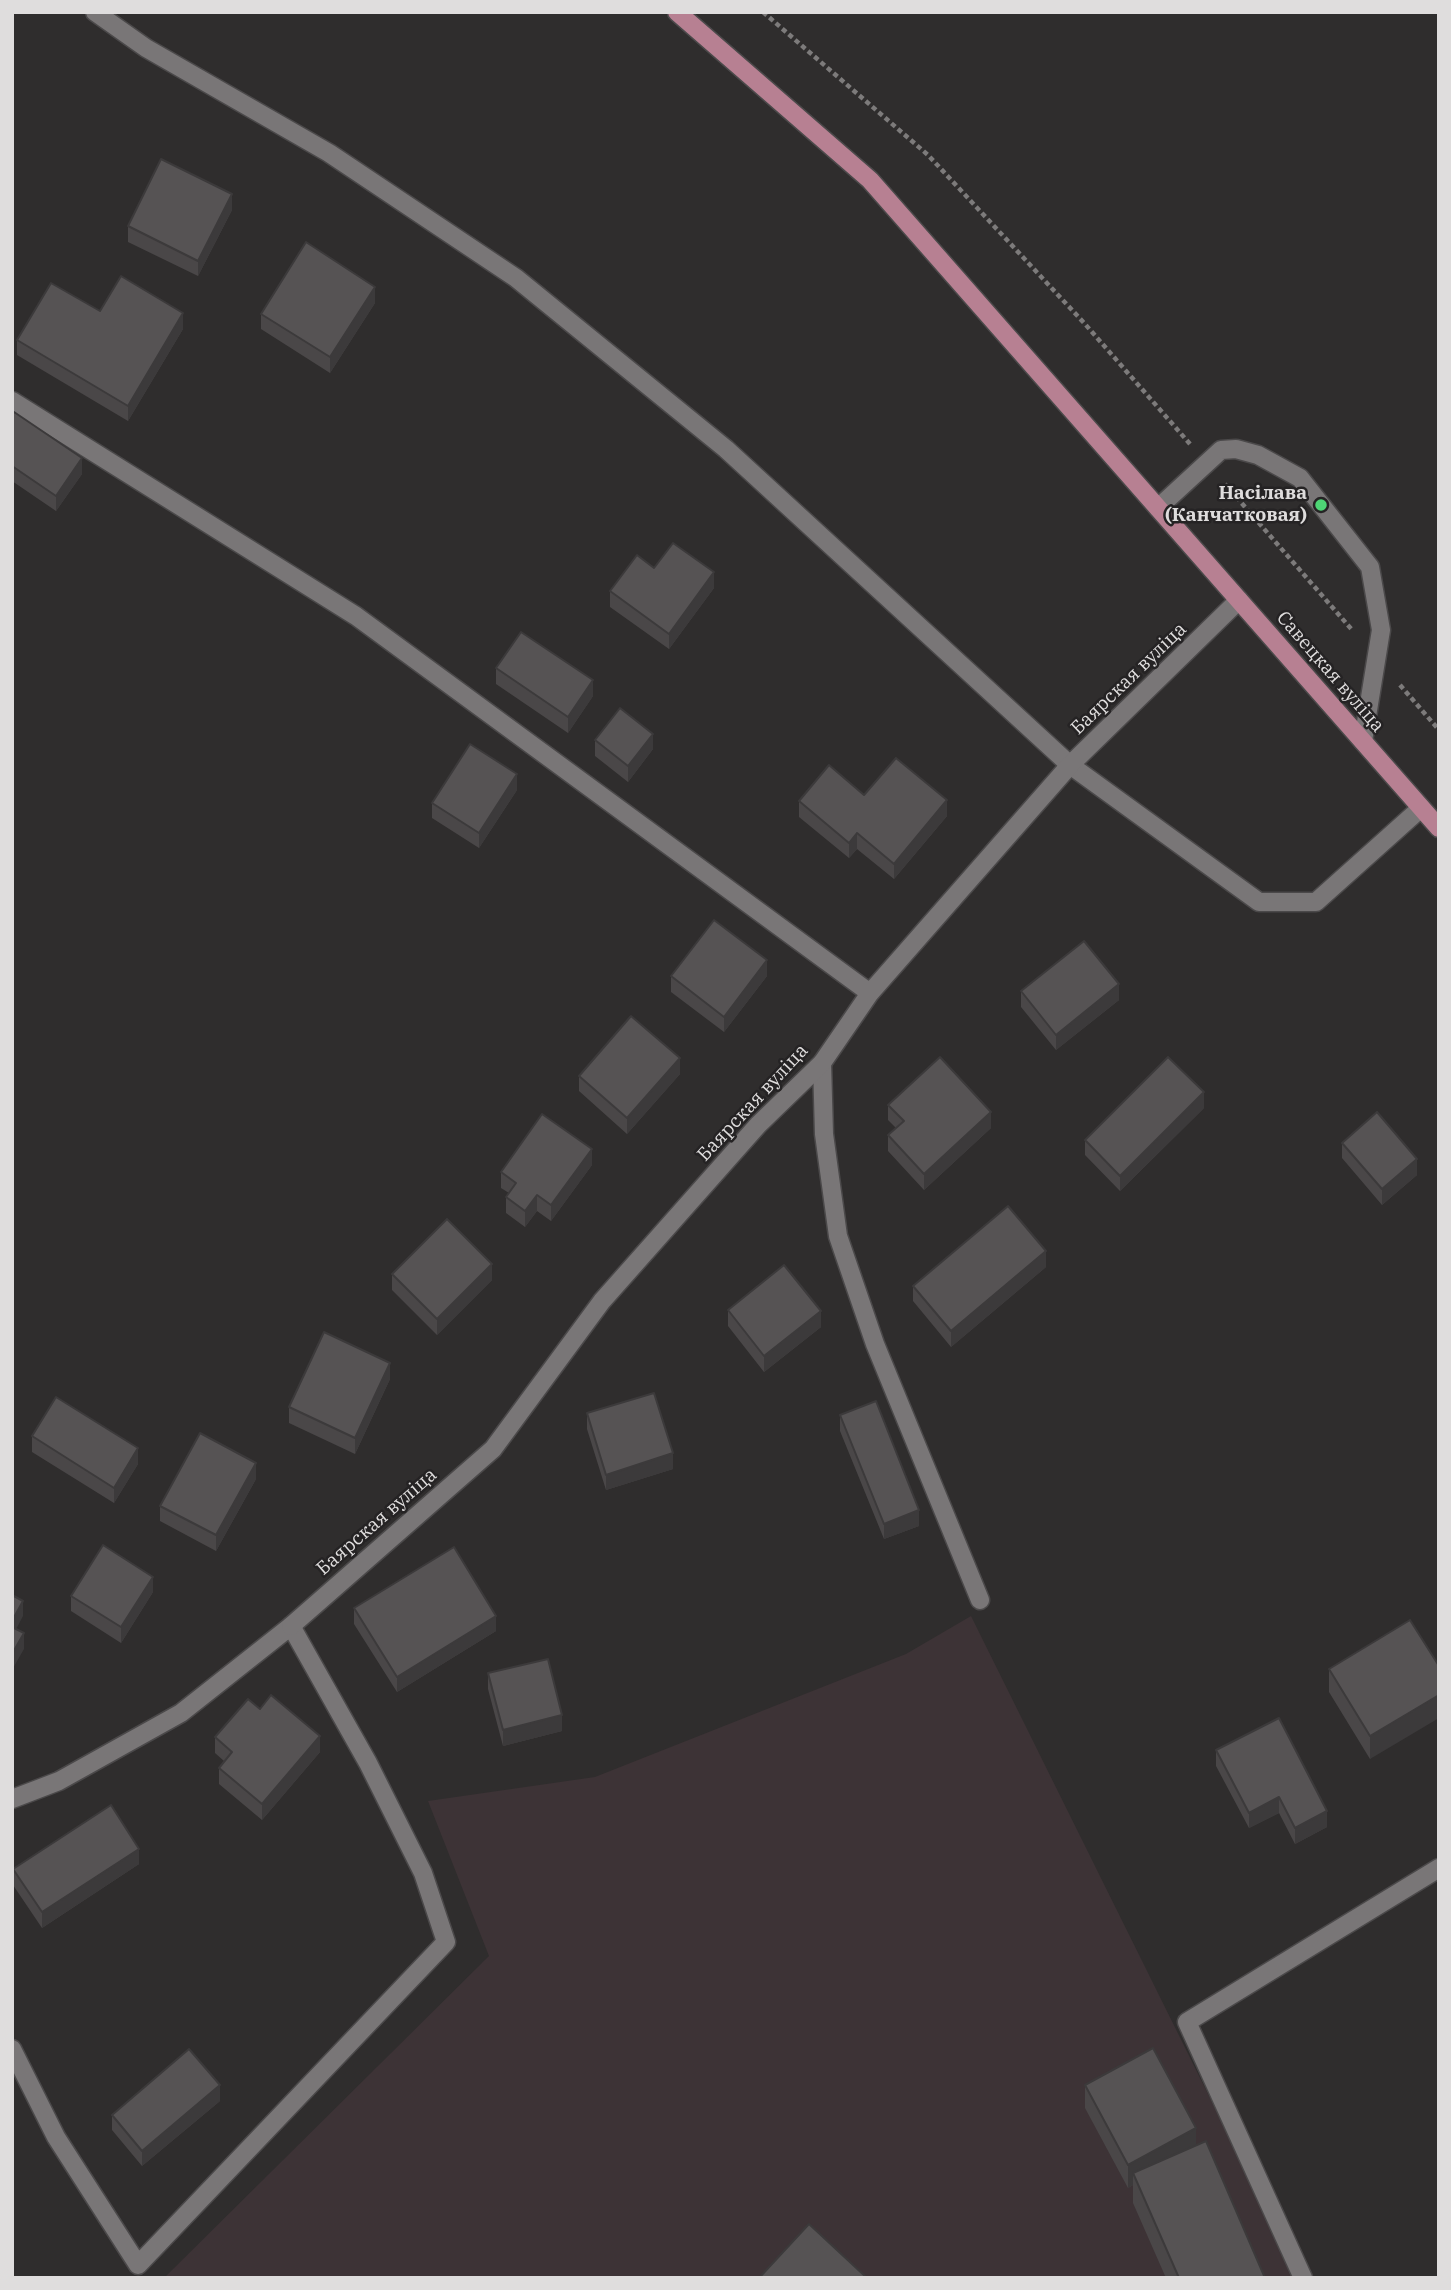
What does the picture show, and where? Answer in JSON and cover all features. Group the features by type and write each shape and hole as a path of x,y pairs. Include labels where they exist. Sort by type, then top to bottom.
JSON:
{"main road":[{"name":"Савецкая вуліца","path":"677,12 870,180 1439,828"}],"street":[{"path":"95,12 146,48 329,153 516,278 726,449 1070,765 1259,902 1316,902 1422,808"},
{"path":"12,401 356,616 870,993"},
{"path":"1158,508 1221,450 1236,449 1258,455 1300,478 1370,567 1381,630 1363,741"},
{"name":"Баярская вуліца","path":"12,1799 59,1780 181,1713 291,1626 493,1449 602,1301 758,1125 822,1063 870,993 1070,765 1239,600"},
{"path":"822,1063 824,1133 838,1236 875,1344 980,1600"},
{"path":"12,2049 56,2137 138,2265 446,1942 423,1872 368,1763 291,1626"},
{"path":"1303,2278 1187,2022 1439,1868"}],"path":[{"path":"763,12 928,155 1085,324 1439,730"}],"shaded area":[{"path":"971,1616 1269,2217 1294,2278 164,2278 489,1956 428,1801 595,1777 906,1654"}],"building":[{"path":"161,159 232,194 198,261 128,226"},
{"path":"306,242 375,287 330,357 261,314"},
{"path":"121,276 183,313 128,406 17,340 51,283 100,311"},
{"path":"14,412 82,458 56,496 12,466"},
{"path":"673,543 714,572 669,634 610,591 637,555 654,568"},
{"path":"521,632 593,680 568,717 496,668"},
{"path":"620,708 653,734 628,766 595,740"},
{"path":"470,744 517,774 479,833 432,803"},
{"path":"896,758 947,800 894,864 857,833 849,843 799,801 829,765 864,795"},
{"path":"714,920 767,960 724,1017 671,976"},
{"path":"1084,941 1119,984 1056,1035 1021,991"},
{"path":"631,1016 680,1058 627,1118 579,1076"},
{"path":"940,1057 991,1112 924,1174 888,1135 904,1121 888,1105"},
{"path":"1168,1057 1204,1092 1120,1176 1085,1140"},
{"path":"1377,1112 1417,1159 1382,1189 1342,1143"},
{"path":"542,1114 592,1149 551,1205 537,1195 525,1211 506,1197 516,1183 501,1172"},
{"path":"1008,1206 1046,1251 951,1331 913,1286"},
{"path":"447,1219 492,1264 437,1319 392,1274"},
{"path":"784,1265 821,1311 764,1356 728,1310"},
{"path":"324,1332 390,1363 355,1438 289,1407"},
{"path":"654,1393 673,1453 606,1475 587,1413"},
{"path":"56,1397 138,1448 114,1488 32,1436"},
{"path":"876,1401 919,1510 884,1524 840,1415"},
{"path":"200,1433 256,1463 216,1535 160,1506"},
{"path":"103,1545 153,1577 121,1627 71,1596"},
{"path":"454,1547 496,1616 397,1677 354,1608"},
{"path":"12,1595 23,1601 12,1621"},
{"path":"1410,1620 1439,1666 1439,1695 1370,1736 1329,1669"},
{"path":"12,1627 24,1633 12,1654"},
{"path":"548,1659 562,1715 503,1730 488,1673"},
{"path":"271,1695 320,1736 262,1804 219,1768 232,1752 215,1737 248,1699 260,1709"},
{"path":"1279,1718 1327,1811 1295,1828 1279,1797 1249,1813 1216,1750"},
{"path":"111,1805 139,1849 42,1912 13,1869"},
{"path":"1153,2048 1196,2128 1128,2165 1085,2085"},
{"path":"189,2049 220,2085 142,2151 112,2115"},
{"path":"1206,2141 1265,2278 1179,2278 1133,2173"},
{"path":"809,2224 867,2278 759,2278"}],"place":[{"name":"Насілава (Канчатковая)","path":"1321,505"}]}
